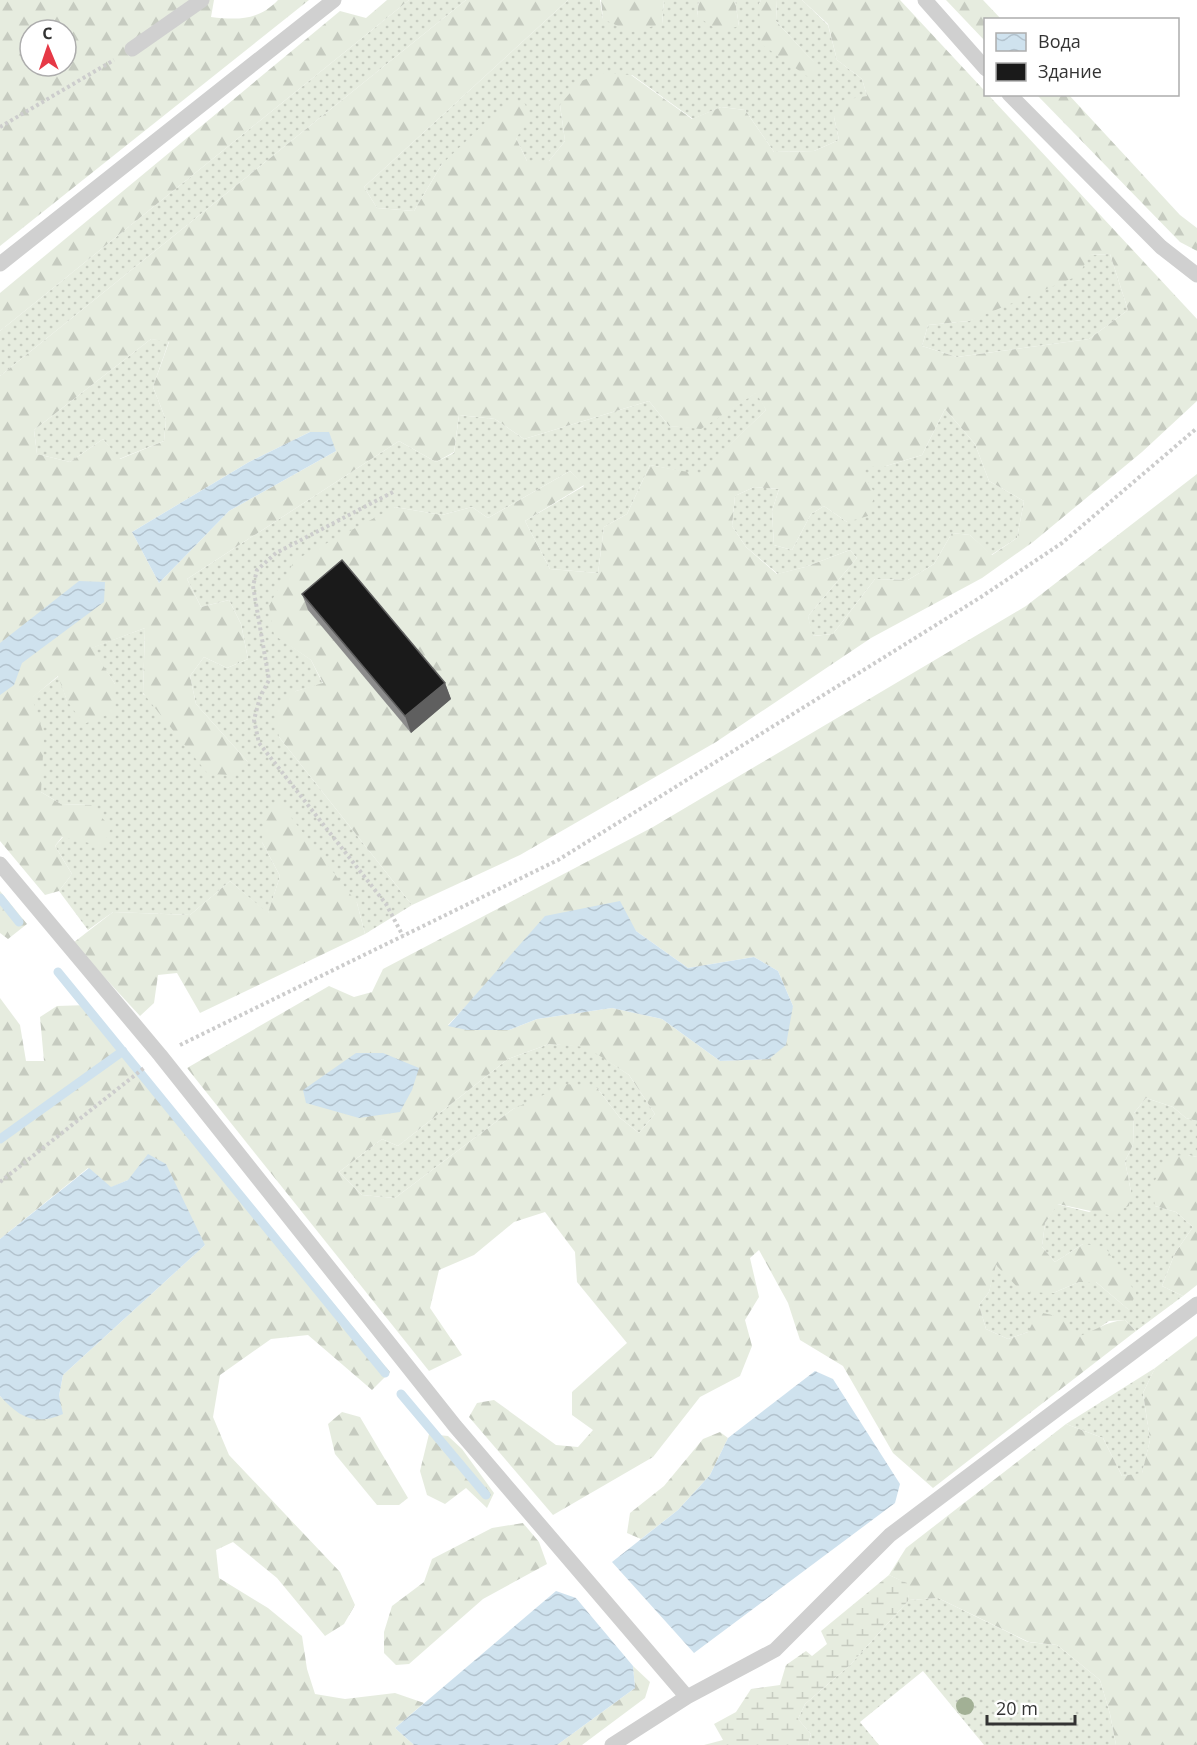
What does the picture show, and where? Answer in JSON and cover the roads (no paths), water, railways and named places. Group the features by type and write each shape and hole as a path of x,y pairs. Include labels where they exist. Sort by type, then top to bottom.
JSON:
{"lane":[{"path":"132,49 202,0"},
{"path":"0,264 334,0"},
{"path":"925,0 984,67"},
{"path":"1011,96 1161,248 1197,275"},
{"path":"0,864 160,1055 455,1426 687,1697"},
{"path":"612,1745 687,1697 776,1650 890,1535 1197,1304"}],"water":[{"path":"310,432 329,432 336,451 229,511 159,583 132,532 249,462"},
{"path":"79,581 105,582 104,602 22,663 14,685 0,695 0,643"},
{"path":"620,901 636,931 688,968 754,957 778,971 793,1006 786,1045 769,1059 720,1061 662,1019 612,1008 537,1019 509,1030 467,1030 448,1026 545,916"},
{"path":"356,1053 383,1053 419,1068 412,1090 400,1112 359,1118 306,1103 303,1090"},
{"path":"148,1154 166,1164 205,1245 63,1375 59,1396 63,1414 44,1419 21,1415 0,1396 0,1239 89,1168 111,1187 128,1180"},
{"path":"815,1371 833,1379 900,1484 895,1503 694,1653 612,1562 678,1510 710,1475 728,1438"},
{"path":"556,1591 576,1598 633,1666 635,1688 557,1745 414,1745 395,1728"}],"waterway":[{"path":"0,898 19,922"},
{"path":"58,972 385,1373"},
{"path":"0,1139 123,1051"},
{"path":"401,1394 486,1495"}]}
